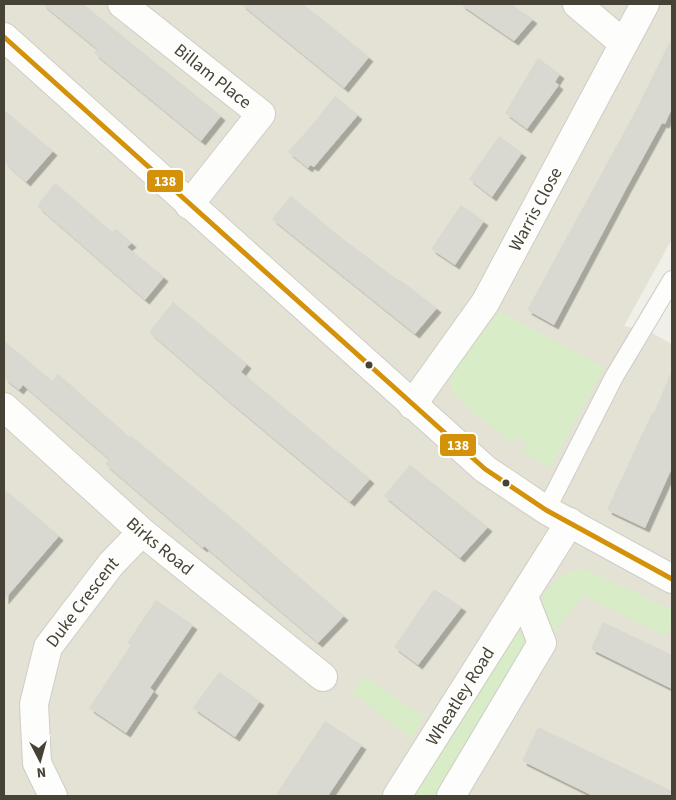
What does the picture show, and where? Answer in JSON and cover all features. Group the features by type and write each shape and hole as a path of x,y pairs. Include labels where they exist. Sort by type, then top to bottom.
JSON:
{"street":[{"name":"Billam Place","path":"122,4 261,114 189,205"},
{"path":"576,4 623,43"},
{"name":"Warris Close","path":"412,405 485,303 645,4"},
{"path":"4,37 485,469 558,516 672,579"},
{"name":"Birks Road","path":"4,407 142,532 323,677"},
{"name":"Wheatley Road","path":"397,796 524,597 558,516"},
{"name":"Duke Crescent","path":"53,796 37,763 34,704 48,647 110,564 142,532"},
{"path":"451,796 542,643 524,597"}],"lane":[{"path":"558,516 614,377 672,280"}],"shaded area":[{"path":"4,4 672,4 672,239 624,326 650,332 672,344 672,796 4,796"}],"green space":[{"path":"499,311 603,367 550,468 523,451 527,446 518,437 511,442 468,408 451,391 449,375"},
{"path":"579,569 589,571 672,610 672,623 666,637 583,595 551,636 539,607 546,592 558,578"},
{"path":"519,632 524,640 521,649 435,796 409,796 515,633"},
{"path":"365,676 424,717 411,739 352,692"}],"building":[{"path":"42,4 83,4 221,116 201,141 94,53 97,49"},
{"path":"241,4 303,4 369,57 344,88"},
{"path":"460,4 511,4 533,19 514,41"},
{"path":"672,37 672,108 665,124 662,123 626,189 554,325 527,310 634,114"},
{"path":"538,58 560,74 555,82 559,85 527,129 505,113"},
{"path":"335,96 358,115 314,167 310,165 308,168 288,152"},
{"path":"4,110 53,151 26,182 4,162"},
{"path":"499,136 522,153 492,197 469,179"},
{"path":"55,183 112,232 116,229 132,243 127,247 164,277 145,300 37,206"},
{"path":"291,196 339,236 437,308 415,334 272,219"},
{"path":"461,205 484,221 455,265 431,249"},
{"path":"173,302 247,364 241,372 370,479 350,502 149,332"},
{"path":"4,341 52,381 58,374 129,437 131,436 231,518 344,616 318,643 105,464 109,459 23,385 19,390 4,378"},
{"path":"672,370 672,468 645,528 607,510 652,413 654,413"},
{"path":"410,465 488,527 460,558 384,496"},
{"path":"4,489 59,536 4,600"},
{"path":"434,589 462,607 418,665 394,647"},
{"path":"156,600 193,625 150,688 154,691 126,733 89,708 131,645 127,643"},
{"path":"603,622 672,655 672,689 591,649"},
{"path":"219,672 260,701 235,737 193,708"},
{"path":"325,721 362,745 328,796 275,796"},
{"path":"538,727 672,791 672,796 593,796 522,761"}],"transit line":[{"name":"138","path":"4,37 485,469 546,510 672,579"}]}
